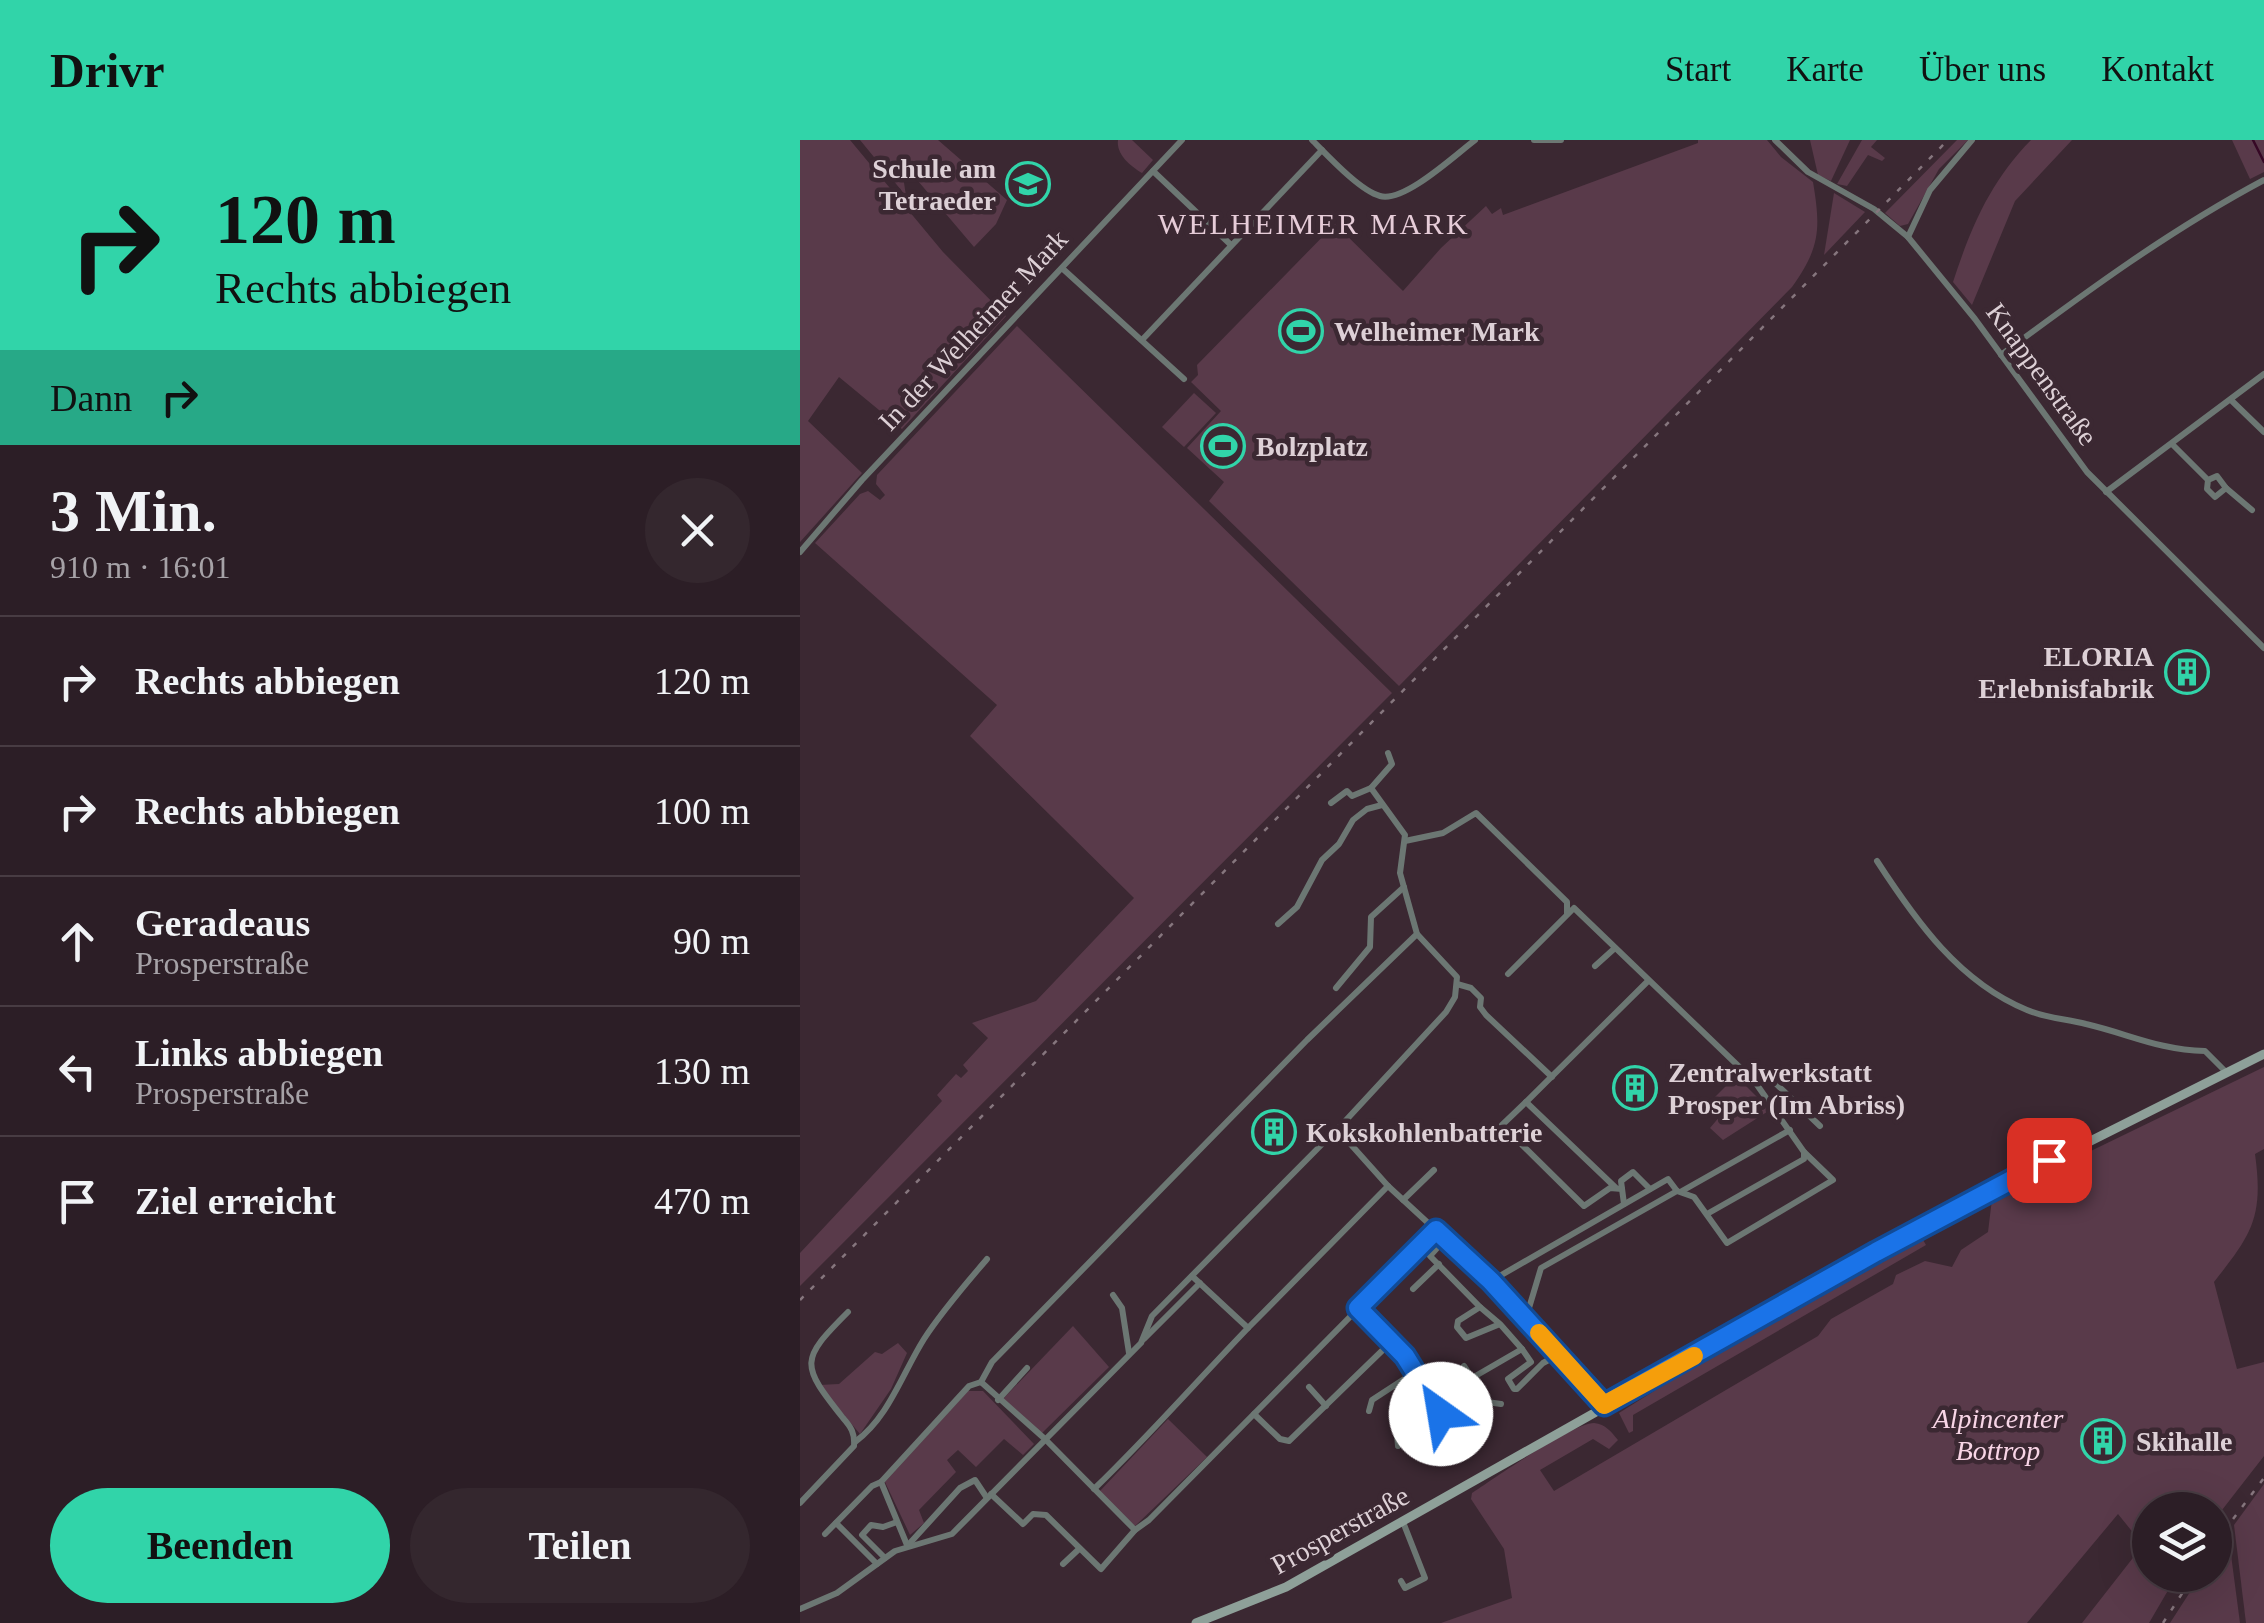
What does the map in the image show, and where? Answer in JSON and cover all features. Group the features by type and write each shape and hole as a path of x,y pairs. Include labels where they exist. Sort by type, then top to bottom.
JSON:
{"main road":[{"name":"Prosperstraße","path":"1196,1623 1286,1587 1961,1206 2264,1054"}],"street":[{"name":"In der Welheimer Mark","path":"800,552 862,480 1182,140"},
{"path":"1312,140 1370,192 1388,197 1406,192 1475,140"},
{"path":"1534,140 1561,140"},
{"name":"Knappenstraße","path":"1776,140 1808,172 1874,210 1908,237 2106,492 2264,648"},
{"path":"1908,237 1930,190 1972,140"},
{"path":"1142,340 1322,150"},
{"path":"1153,171 1231,246"},
{"path":"2001,355 2137,255 2264,180"},
{"path":"1063,268 1184,379"},
{"path":"2106,492 2264,374"},
{"path":"2231,400 2264,432"},
{"path":"2172,444 2208,480"},
{"path":"2208,480 2217,476 2252,510"},
{"path":"2208,480 2207,489 2215,497 2226,488"},
{"path":"1331,803 1347,791 1352,796 1370,788 1392,764 1388,753"},
{"path":"1332,1134 1446,1012 1455,998 1457,984 1457,977 1417,934 1400,873 1406,835 1370,788"},
{"path":"1278,924 1297,907 1322,860 1339,844 1359,813 1382,805"},
{"path":"1405,841 1443,833 1476,813 1566,902 1567,914"},
{"path":"1878,861 1932,938 1955,964 1987,988 2028,1011 2169,1049 2205,1050 2226,1072"},
{"path":"1336,988 1370,947 1372,918 1404,887"},
{"path":"1491,1281 1668,1179 1679,1191 1694,1196 1727,1244 1833,1180 1804,1152 1756,1082 1574,908 1508,974"},
{"path":"825,1534 872,1486 881,1482 969,1386 981,1382 992,1362 1417,934"},
{"path":"1595,966 1615,948"},
{"path":"1619,1189 1610,1188 1584,1206 1502,1125 1648,981"},
{"path":"1457,984 1471,988 1481,998 1480,1007 1486,1015 1552,1077"},
{"path":"1756,1082 1766,1074 1820,1126"},
{"path":"1526,1102 1619,1189 1624,1204"},
{"path":"1778,1113 1795,1102"},
{"path":"1141,1342 1152,1316 1337,1129 1388,1186 1510,1300 1604,1405"},
{"path":"1526,1319 1541,1268 1790,1130"},
{"path":"1707,1214 1804,1159 1804,1152"},
{"path":"1403,1200 1434,1170"},
{"path":"1619,1189 1621,1181 1632,1172 1650,1189"},
{"path":"1094,1489 1388,1186"},
{"path":"800,1610 836,1593 908,1545 960,1488 975,1480 1022,1524 1033,1514 1046,1515 1100,1569 1436,1230"},
{"path":"1445,1238 1430,1256 1500,1324 1531,1362 1508,1379 1514,1389 1522,1388 1543,1363 1558,1354"},
{"path":"800,1503 854,1443 868,1433 924,1339 987,1259"},
{"path":"1413,1288 1439,1264"},
{"path":"1192,1276 1248,1328"},
{"path":"908,1545 946,1538 1200,1283"},
{"path":"1113,1295 1122,1308 1130,1354"},
{"path":"1480,1307 1458,1320 1466,1338 1500,1324"},
{"path":"1358,1308 1405,1356 1447,1419 1487,1402 1501,1404"},
{"path":"848,1312 812,1346 804,1356 804,1364 810,1380 852,1430 854,1443"},
{"path":"1254,1414 1280,1439 1289,1441 1390,1342"},
{"path":"1464,1366 1472,1378 1522,1348"},
{"path":"998,1400 1027,1368"},
{"path":"1369,1411 1372,1400 1415,1372"},
{"path":"981,1382 1045,1438 1135,1530"},
{"path":"1433,1401 1460,1386"},
{"path":"1309,1387 1326,1406"},
{"path":"1398,1446 1397,1434 1441,1414"},
{"path":"881,1482 908,1545"},
{"path":"862,1535 871,1526 897,1522"},
{"path":"1401,1581 1405,1588 1425,1578 1403,1522"},
{"path":"836,1523 862,1535 886,1558"},
{"path":"836,1523 876,1564"},
{"path":"1063,1564 1080,1549"}],"green space":[{"path":"800,140 850,140 943,252 1006,316 902,429 839,377 808,421 862,473 800,542"},
{"path":"860,140 938,140 1007,200 996,224 974,247 907,168 903,176 906,196"},
{"path":"1118,140 1132,140 1153,160 1142,173 1122,155"},
{"path":"1698,140 1767,140 1781,157 1813,182 1817,226 1808,261 1792,287 1399,686 1209,501 1224,482 1187,448 1221,411 1191,382 1198,375 1197,365 1335,224 1403,291 1486,206 1492,214 1501,208 1503,215"},
{"path":"1810,140 1850,140 1831,181 1818,175"},
{"path":"1862,140 1877,140 1871,147 1885,158 1882,161 1868,155 1847,186 1837,184"},
{"path":"1957,140 1968,140 1939,169 1908,224 1900,226 1885,213"},
{"path":"2031,140 2072,140 2015,201 1972,305 1953,282 1960,262 1993,189"},
{"path":"2232,140 2264,140 2264,172 2250,179"},
{"path":"1834,193 1865,212 1824,255"},
{"path":"1017,326 1392,693 800,1286 800,1253 942,1101 937,1095 956,1074 961,1078 968,1071 963,1065 988,1038 972,1023 1036,1001 1134,898 970,736 997,705 815,543 860,494 868,491 880,500 885,495 876,484 877,475"},
{"path":"1194,393 1216,413 1184,447 1162,427"},
{"name":"Alpincenter Bottrop","path":"2264,1067 2264,1149 2255,1154 2256,1210 2246,1238 2214,1282 2237,1369 2264,1362 2264,1456 2232,1497 2232,1492 2132,1492 2132,1531 2118,1514 2027,1623 1441,1623 1512,1598 1504,1549 1471,1499 1472,1493 1569,1432 1594,1423 1608,1429 1618,1440 1609,1449 1593,1439 1540,1470 1554,1491 1818,1336 1831,1319 1893,1284 1896,1275 1925,1261 1952,1267 1961,1250 1988,1232 1992,1199"},
{"path":"1736,1076 1770,1110 1723,1140 1710,1128 1721,1115 1711,1101"},
{"path":"1919,1233 1926,1245 1633,1415 1633,1431 1629,1433 1619,1413"},
{"path":"1073,1326 1109,1367 1040,1435 1003,1399"},
{"path":"898,1343 907,1353 891,1389 860,1434 819,1385 839,1384 875,1352 882,1354"},
{"path":"968,1391 983,1391 1034,1444 1023,1455 1004,1439 976,1467 958,1450 947,1460 956,1472 919,1510 924,1523 910,1535 885,1482"},
{"path":"1168,1419 1207,1457 1135,1526 1099,1492"},
{"path":"2264,1484 2264,1623 2246,1623 2234,1525"},
{"path":"2132,1559 2132,1592 2167,1592 2149,1623 2082,1623"},
{"path":"2232,1562 2240,1623 2170,1623 2190,1592 2232,1592"}],"waterway":[{"path":"2253,140 2264,162"}],"railway":[{"path":"800,1300 1948,140"},
{"path":"2232,1520 2264,1478"},
{"path":"2163,1623 2183,1592"}],"slow traffic":[{"path":"1539,1333 1604,1405 1694,1356"}],"place":[{"name":"Schule am Tetraeder","path":"1028,184"},
{"name":"Welheimer Mark","path":"1301,331"},
{"name":"Bolzplatz","path":"1223,446"},
{"name":"ELORIA Erlebnisfabrik","path":"2187,672"},
{"name":"Zentralwerkstatt Prosper (Im Abriss)","path":"1635,1088"},
{"name":"Kokskohlenbatterie","path":"1274,1132"},
{"name":"Skihalle","path":"2103,1441"}],"district":[{"name":"WELHEIMER MARK","path":"1314,223"}],"route":[{"path":"1441,1414 1405,1356 1358,1308 1436,1230 1491,1281 1604,1405 2049,1160"}]}
